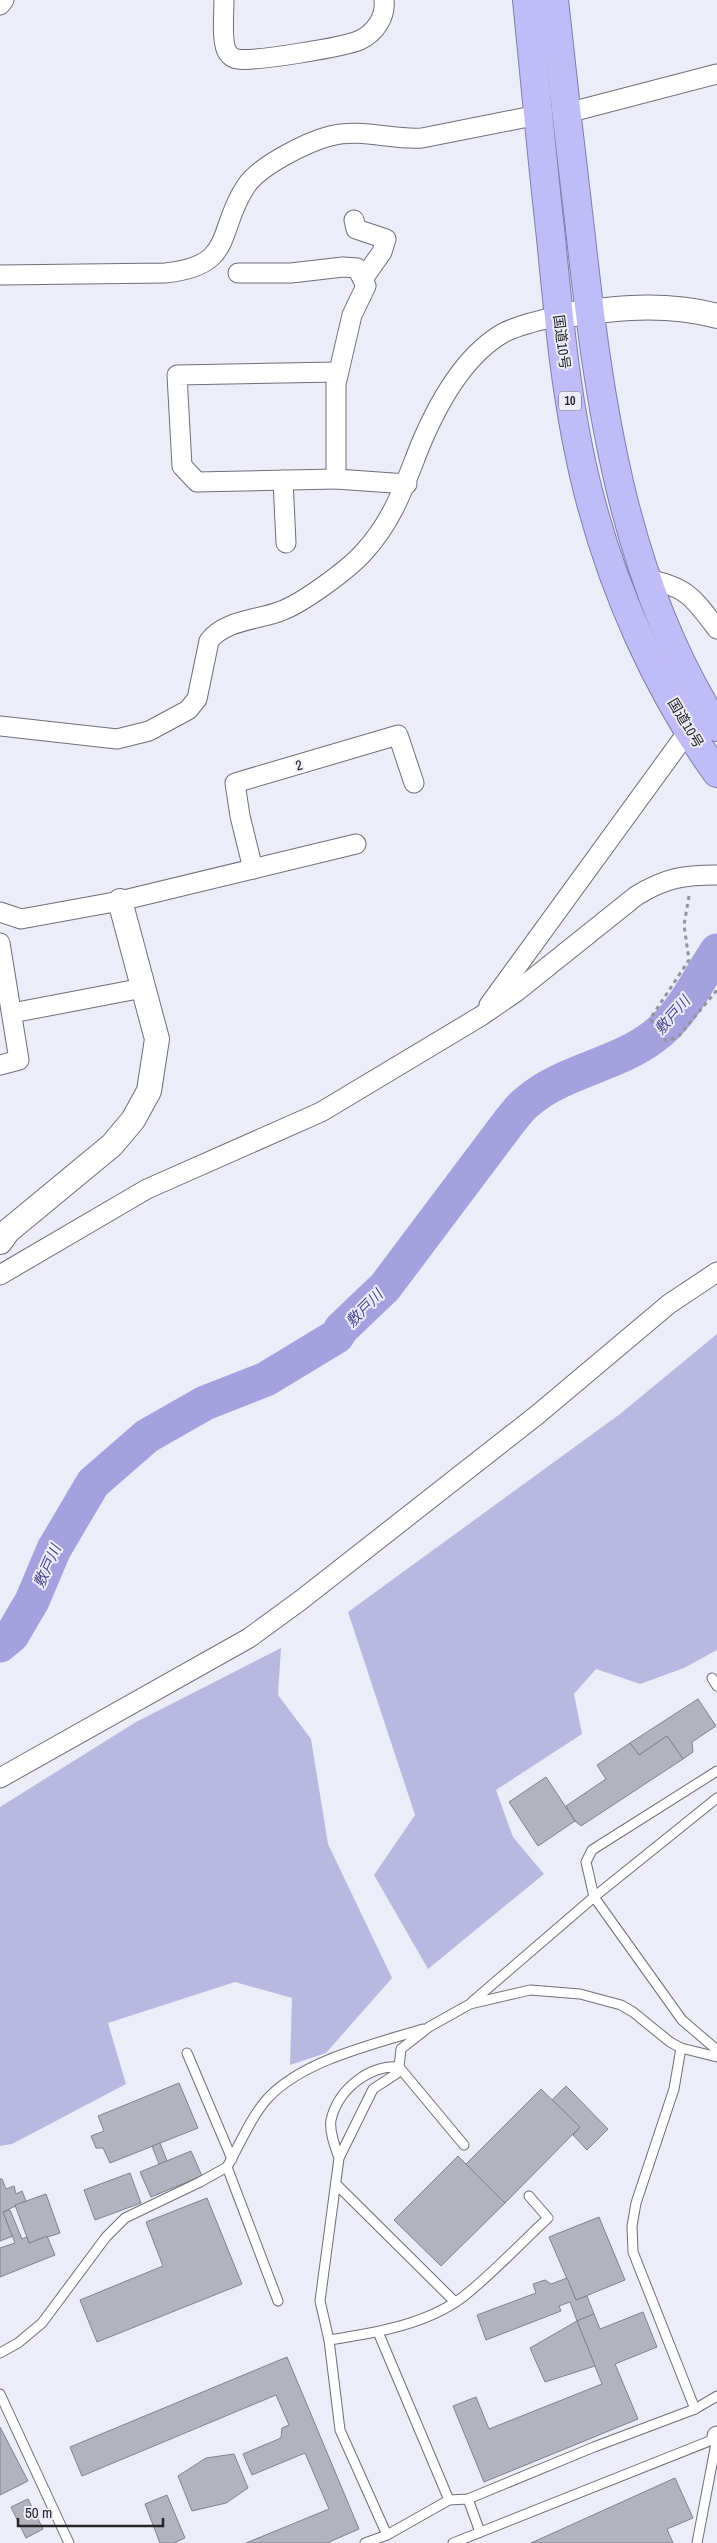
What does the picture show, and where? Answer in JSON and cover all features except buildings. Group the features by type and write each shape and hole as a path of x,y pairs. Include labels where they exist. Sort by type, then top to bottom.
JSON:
{"highway":[{"name":"国道10号","path":"527,0 559,316 578,447 596,521 631,616 656,669 689,730 717,773"},
{"name":"国道10号","path":"554,0 589,312 614,466 647,579 672,643 717,727"}],"street":[{"path":"224,0 224,46 228,53 238,60 259,59 360,40 376,28 383,13 384,0"},
{"path":"567,113 717,74"},
{"path":"0,275 189,271 199,267 213,255 228,230 240,197 254,177 308,144 331,136 363,133 407,139 422,138 538,115"},
{"path":"354,220 356,229 386,238 382,252 363,279"},
{"path":"238,273 291,273 343,267 357,268 363,279 366,286 352,314 338,372 335,397 336,479"},
{"path":"0,726 117,739 149,731 188,710 197,699 209,641 213,636 226,628 283,611 344,570 364,553 384,526 407,484 421,444 447,394 471,361 504,333 527,324 559,316 637,307 671,308 717,316"},
{"path":"338,372 177,375 182,466 197,482 336,479 407,484"},
{"path":"283,480 286,543"},
{"path":"647,579 673,584 684,591 696,601 717,629"},
{"path":"481,1016 689,730"},
{"name":"2","path":"253,869 240,816 235,783 398,735 414,783"},
{"path":"2,909 21,919 120,902 356,844"},
{"path":"0,1275 147,1189 227,1152 304,1121 481,1016 530,981 636,896 671,878 692,875 717,875"},
{"path":"0,1242 8,1231 112,1145 133,1120 149,1091 157,1040 120,902"},
{"path":"0,944 2,967 12,1013 19,1060 0,1065"},
{"path":"12,1013 143,988"},
{"path":"0,1778 249,1638 301,1600 537,1415 669,1304 717,1272"}],"lane":[{"path":"717,1771 592,1850 586,1862 594,1897 682,2020 717,2050"},
{"path":"339,2158 373,2089 396,2074 399,2067 401,2049 430,2027 470,2004 594,1897 717,1798"},
{"path":"470,2004 530,1990 602,1999 633,2012 658,2034 681,2048 717,2057"},
{"path":"0,2353 18,2343 42,2323 106,2237 125,2218 200,2182 229,2163 266,2100 286,2081 327,2062 430,2027"},
{"path":"681,2048 674,2089 636,2203 632,2226 633,2252 695,2409"},
{"path":"186,2053 229,2163 278,2301"},
{"path":"387,2534 340,2430 329,2340 320,2301 339,2158 331,2122 339,2100 363,2076 385,2066 399,2067 464,2146"},
{"path":"336,2184 454,2301"},
{"path":"329,2340 378,2332 436,2312 468,2293 548,2218 529,2196"},
{"path":"378,2332 449,2500"},
{"path":"0,2394 69,2543"},
{"path":"365,2543 387,2534 449,2500 468,2499 594,2447 695,2409 717,2396"},
{"path":"453,2543 717,2437"},
{"path":"697,2543 717,2437"},
{"path":"468,2499 480,2532"}],"path":[{"path":"692,875 684,925 689,960 650,1019 666,1041 678,1037 717,990"}],"shaded area":[{"path":"717,1334 717,1650 684,1668 640,1684 596,1669 574,1694 582,1734 496,1790 513,1837 544,1874 428,1969 374,1875 415,1815 348,1612 620,1414"},
{"path":"281,1648 278,1695 311,1739 328,1844 392,1978 326,2053 290,2065 292,1998 235,1982 108,2023 126,2084 12,2144 0,2146 0,1807 136,1722"}],"waterway":[{"name":"敷戸川","path":"0,1645 12,1635 32,1601 54,1549 93,1483 147,1436 205,1403 266,1379 337,1336 341,1329 385,1287 522,1106 541,1091 556,1083 623,1055 653,1037 664,1028 681,1008 717,951"}]}
